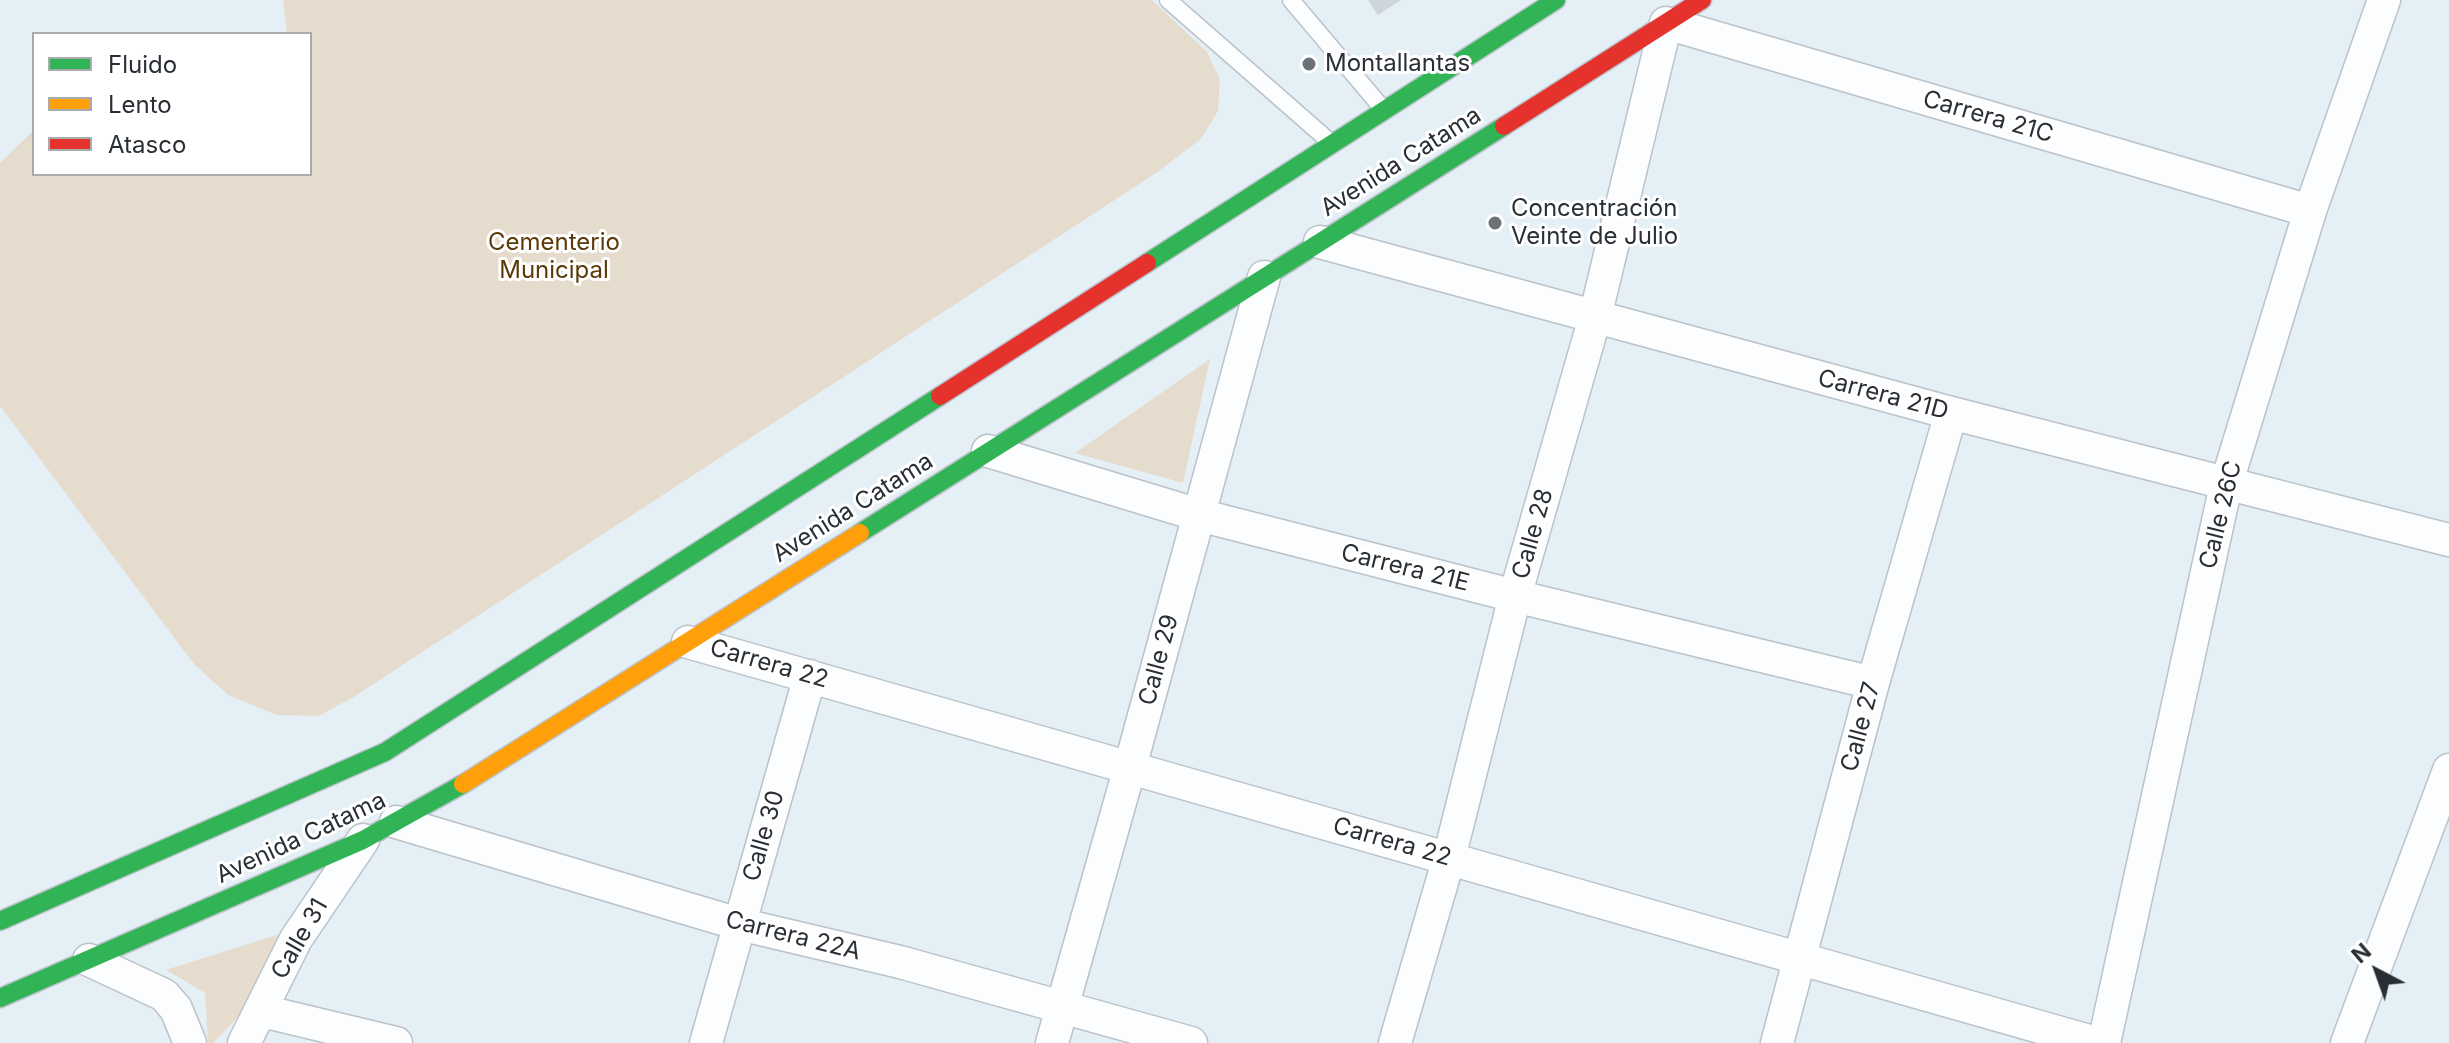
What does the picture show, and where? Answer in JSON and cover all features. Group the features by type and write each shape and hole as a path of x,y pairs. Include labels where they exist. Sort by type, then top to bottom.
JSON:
{"main road":[{"name":"Avenida Catama","path":"0,921 385,752 1556,0"},
{"name":"Avenida Catama","path":"0,998 363,840 456,789 1702,0"}],"street":[{"name":"Calle 26C","path":"2104,1043 2226,485 2310,211 2384,0"},
{"name":"Carrera 21C","path":"1666,23 2310,211"},
{"name":"Calle 28","path":"1395,1043 1449,858 1515,596 1595,317 1666,23"},
{"name":"Carrera 21D","path":"1320,242 1951,413 2449,540"},
{"name":"Calle 29","path":"1052,1043 1264,277"},
{"name":"Calle 27","path":"1777,1043 1873,683 1951,413"},
{"name":"Carrera 21E","path":"988,451 1199,515 1873,683"},
{"name":"Carrera 22","path":"688,642 2096,1043"},
{"name":"Calle 30","path":"706,1043 810,676"},
{"path":"2347,1043 2449,770"},
{"name":"Carrera 22A","path":"396,822 739,924 900,962 1191,1043"},
{"name":"Calle 31","path":"244,1043 296,939 363,840"},
{"path":"89,960 164,995 176,1009 190,1043"},
{"path":"262,1011 396,1043"}],"lane":[{"path":"1168,0 1333,145"},
{"path":"1291,0 1385,111"}],"green space":[{"name":"Cementerio Municipal","path":"283,0 1152,0 1207,52 1220,80 1218,111 1201,139 1156,173 352,698 318,716 277,715 228,695 194,664 0,406 0,163 32,132 32,176 312,176 312,32 287,32"},
{"path":"1210,359 1183,483 1075,453"},
{"path":"286,932 259,995 213,1043 208,1043 205,993 166,970"}],"building":[{"path":"1368,0 1401,0 1378,15"}],"traffic: fast":[{"path":"1147,263 1556,0"},
{"path":"860,533 1504,126"},
{"path":"0,921 385,752 940,396"},
{"path":"0,998 363,840 463,784"}],"traffic: slow":[{"path":"463,784 860,533"}],"traffic: jam":[{"path":"1504,126 1702,0"},
{"path":"940,396 1147,263"}],"place":[{"name":"Montallantas","path":"1309,64"},
{"name":"Concentración Veinte de Julio","path":"1495,223"}]}
